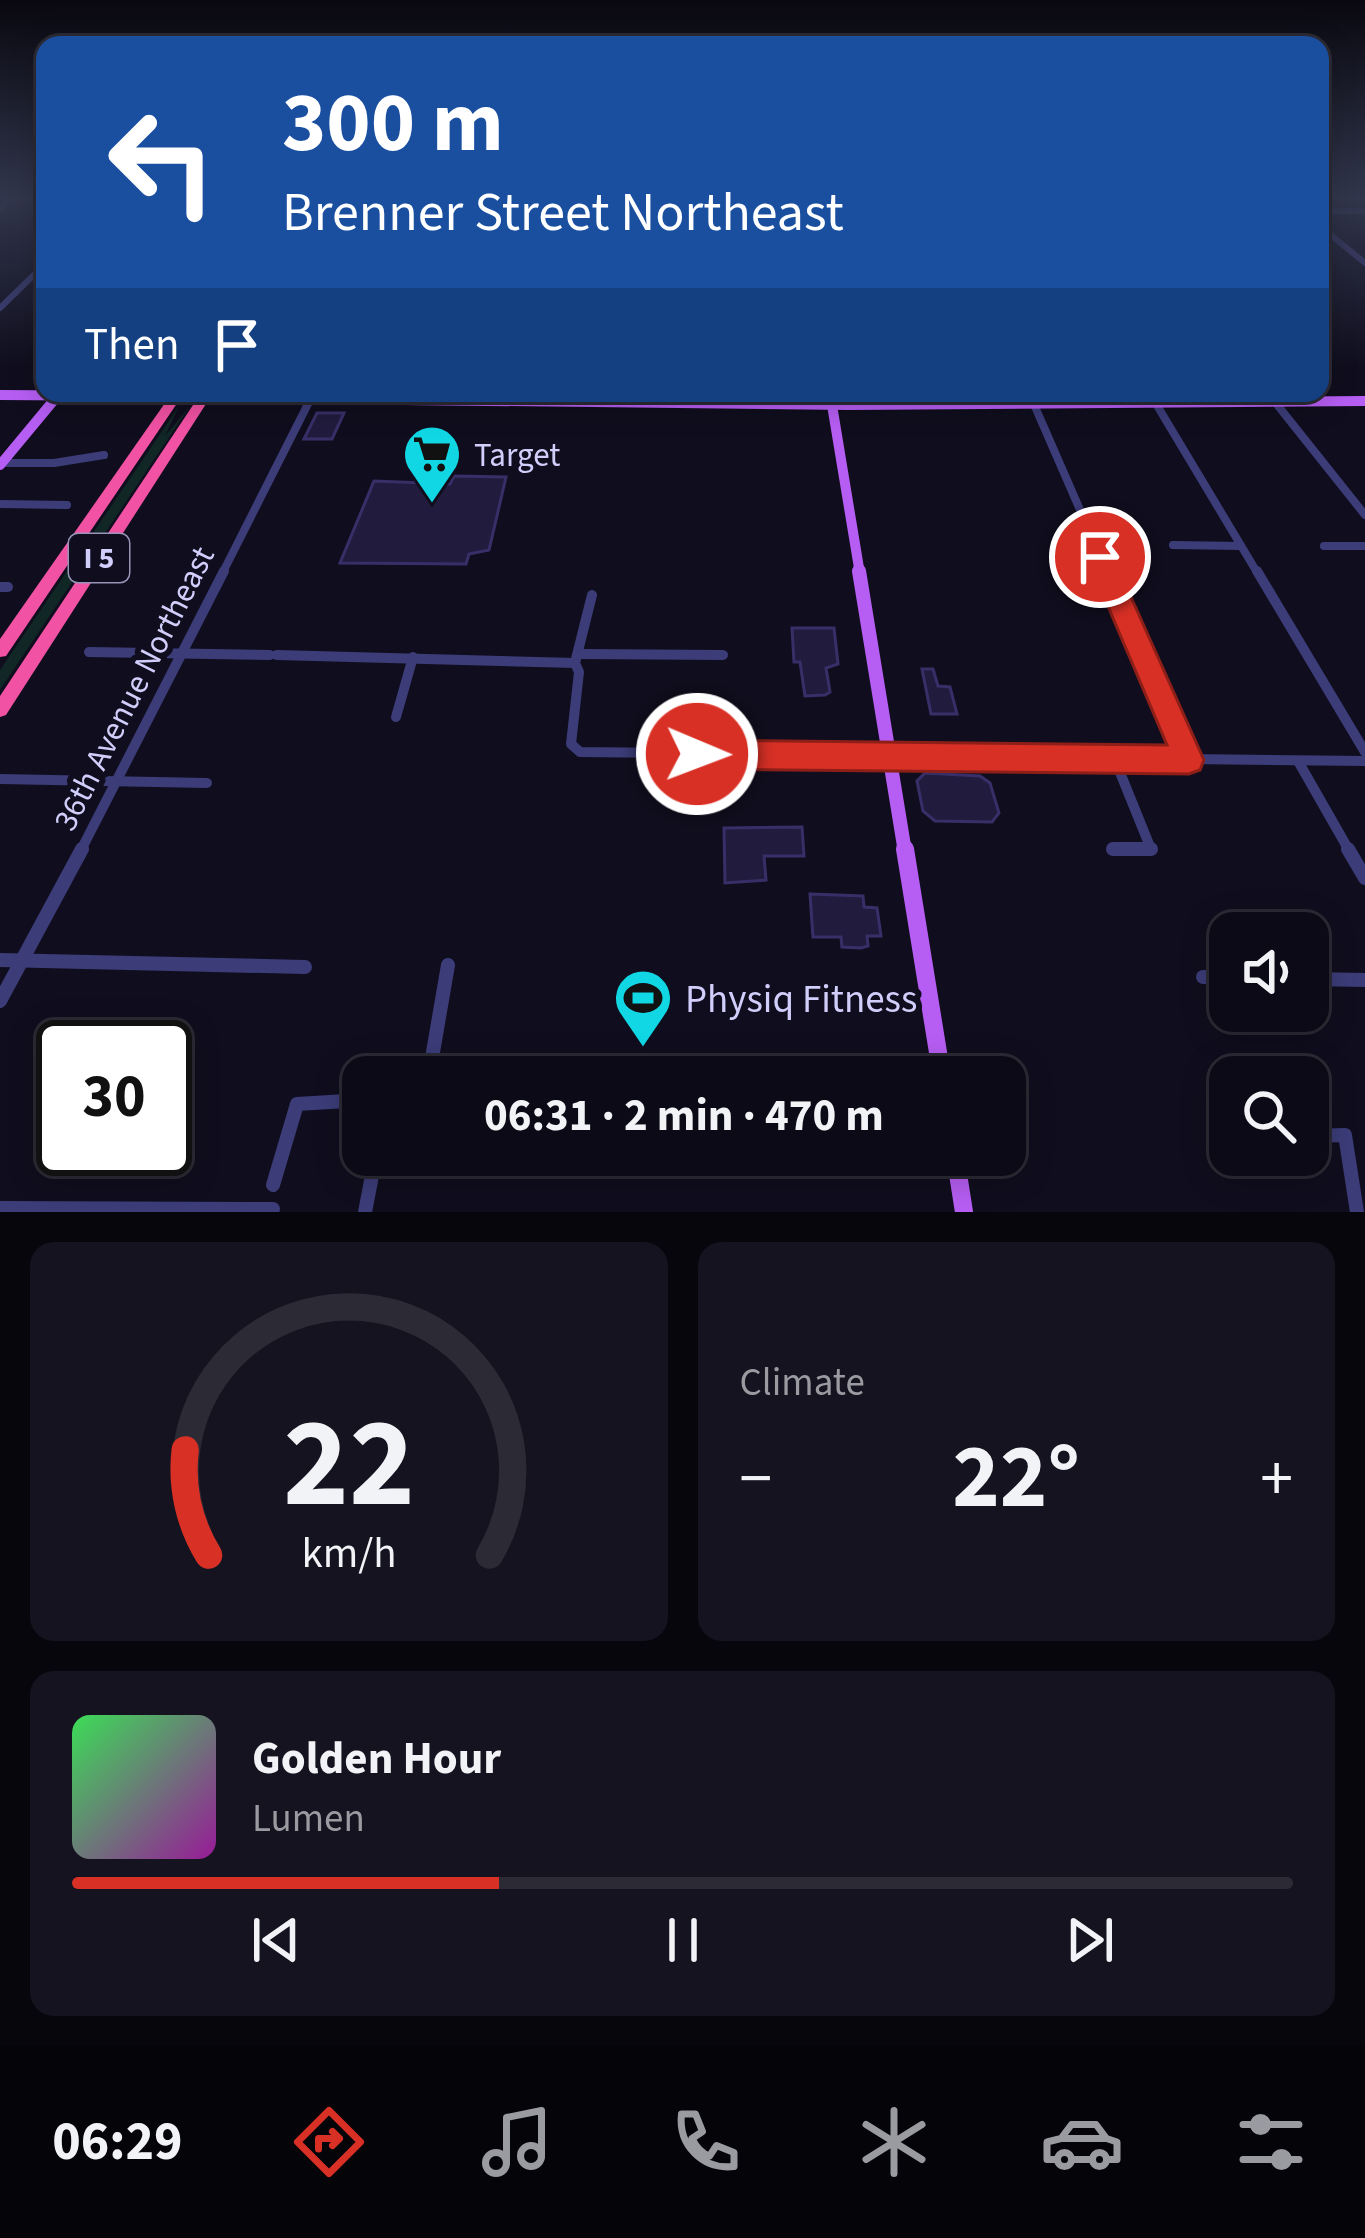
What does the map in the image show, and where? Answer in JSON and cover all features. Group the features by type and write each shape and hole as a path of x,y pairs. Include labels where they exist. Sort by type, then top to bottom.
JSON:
{"highway":[{"name":"I 5","path":"0,651 172,402"},
{"name":"I 5","path":"0,710 201,402"}],"main road":[{"path":"0,395 36,394"},
{"path":"1329,400 1365,401"},
{"path":"1,464 52,402"},
{"path":"831,402 939,1056"},
{"path":"958,1176 964,1212"}],"street":[{"path":"0,308 36,273"},
{"name":"36th Avenue Northeast","path":"0,1000 118,781 308,402"},
{"path":"1034,402 1189,760"},
{"path":"1158,402 1365,752"},
{"path":"1286,402 1365,515"},
{"path":"1,464 54,463 104,455"},
{"path":"0,504 67,506"},
{"path":"1173,545 1241,546"},
{"path":"1324,546 1365,546"},
{"path":"592,595 584,613 578,658 573,750 1365,761"},
{"path":"89,652 578,658 723,655"},
{"path":"396,718 413,657"},
{"path":"1113,849 1151,849 1115,760"},
{"path":"1298,761 1365,878"},
{"path":"0,779 207,783"},
{"path":"0,960 305,967"},
{"path":"432,1056 448,965"},
{"path":"1203,977 1209,977"},
{"path":"1329,979 1365,980"},
{"path":"273,1185 297,1104 342,1101"},
{"path":"1329,1135 1346,1135 1358,1212"},
{"path":"365,1212 372,1176"},
{"path":"0,1208 274,1209"}],"green space":[{"path":"179,406 165,436 190,406 0,690 0,670"}],"building":[{"path":"317,413 344,413 332,439 304,439"},
{"name":"Target","path":"454,476 506,477 489,550 469,554 466,564 340,563 374,481 450,484"},
{"path":"792,628 834,628 838,664 826,668 830,692 825,695 805,696 800,662 794,662"},
{"path":"922,669 933,669 938,686 950,687 957,714 931,714"},
{"path":"925,773 980,776 990,783 999,813 992,822 935,821 923,811 917,781"},
{"path":"802,827 804,856 764,856 766,880 725,883 724,828"},
{"path":"810,894 863,896 864,907 877,908 881,936 867,936 868,946 861,948 842,947 841,937 813,937"}],"place":[{"name":"Target","path":"432,505"},
{"name":"Physiq Fitness","path":"643,1049"}],"route":[{"path":"697,754 1189,760 1100,557"}]}
